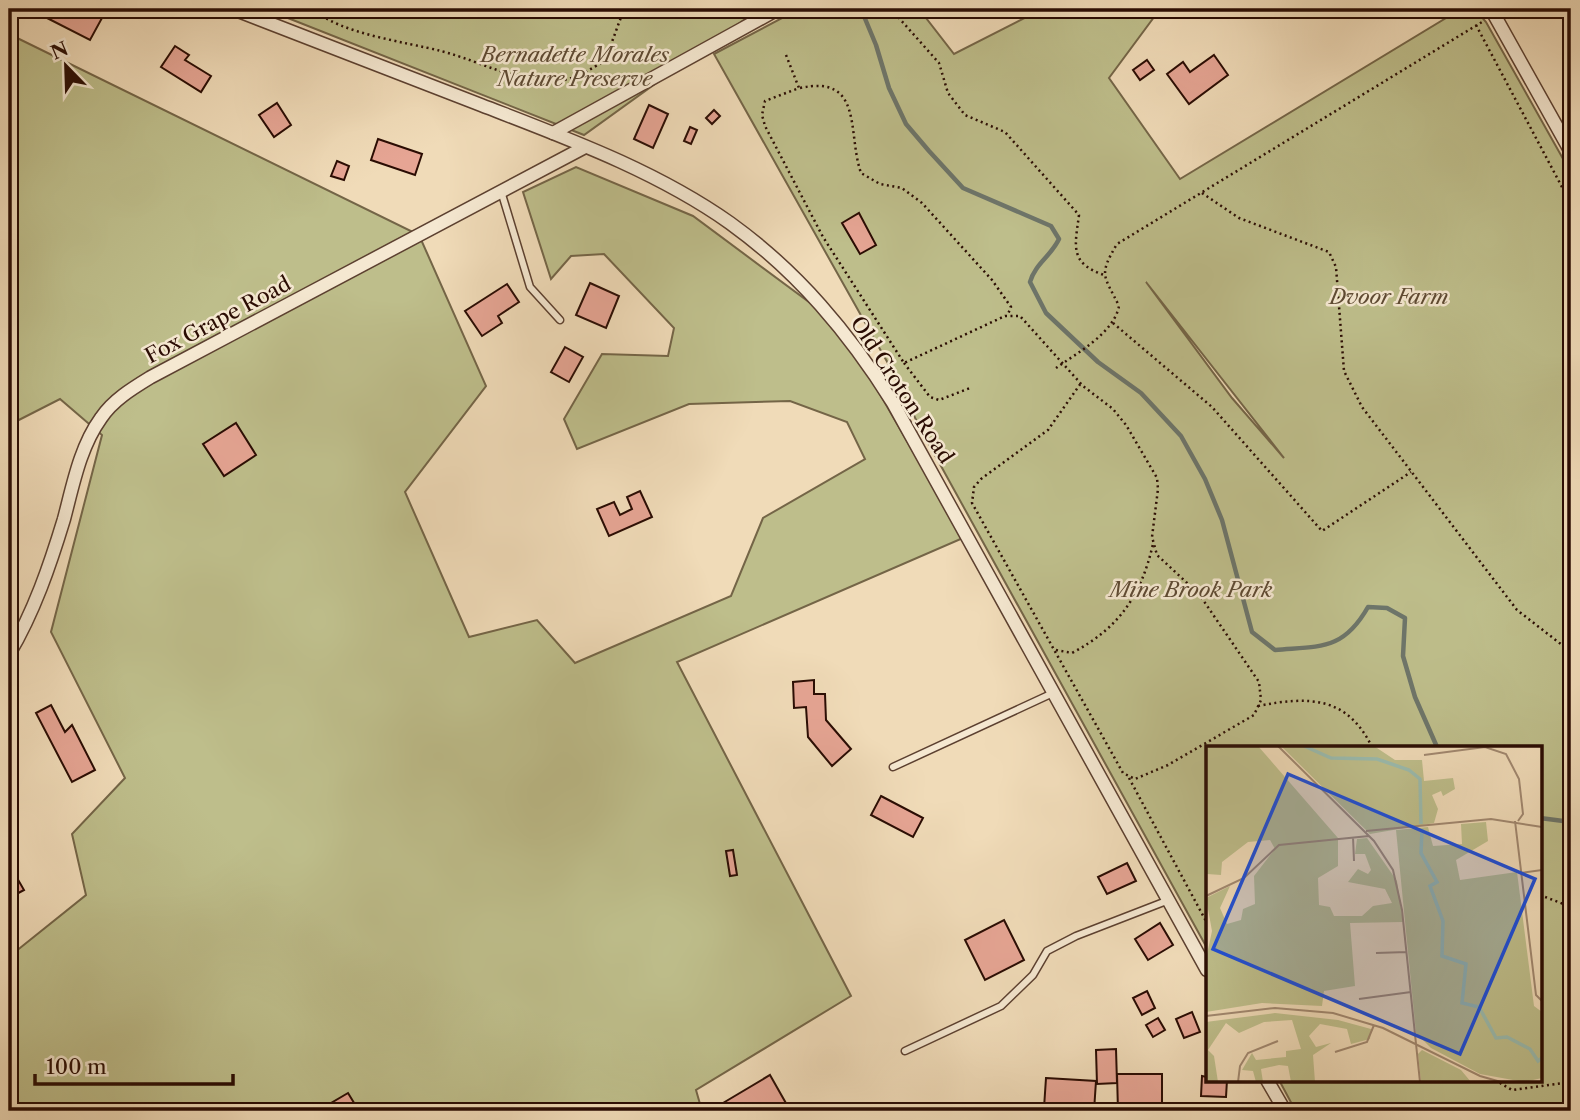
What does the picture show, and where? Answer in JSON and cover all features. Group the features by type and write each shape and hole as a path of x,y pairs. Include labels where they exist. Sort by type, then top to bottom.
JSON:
{"street":[{"name":"Old Croton Road","path":"233,9 553,132 660,182 719,216 761,248 821,303 871,368 893,403 1206,969"},
{"path":"553,132 778,9"},
{"path":"1491,9 1571,152"},
{"name":"Fox Grape Road","path":"9,654 29,615 54,552 85,449 102,416 115,403 151,377 585,146"},
{"path":"1268,1082 1284,1111"}],"lane":[{"path":"501,191 530,287 560,320"},
{"path":"893,767 1055,692"},
{"path":"905,1051 1001,1006 1033,975 1047,951 1076,936 1169,900"}],"path":[{"path":"313,9 321,16 372,36 442,52 502,74 531,80 565,80 606,61 624,9"},
{"path":"712,9 719,9"},
{"path":"891,9 939,63 947,93 965,116 1005,132 1049,186 1073,206 1079,215 1076,256 1081,265 1104,275"},
{"path":"1056,368 1113,323 1119,306 1104,275 1104,266 1117,244 1476,25 1571,204"},
{"path":"786,55 799,88"},
{"path":"904,363 1005,316 1011,312 1011,307 992,280 922,203 902,188 880,184 861,173 848,107 839,90 826,84 799,88 765,101 762,116 765,126 830,248 904,363 930,397 939,401 970,388"},
{"path":"1202,193 1239,218 1329,252 1336,267 1344,371 1362,407 1517,610 1571,652"},
{"path":"1005,316 1020,316 1080,383 1113,408 1157,478 1153,544 1145,579 1127,609 1103,634 1072,653 1056,650"},
{"path":"1113,323 1212,407 1322,531 1411,472"},
{"path":"1080,383 1048,430 991,470 974,487 974,508 1123,773 1143,803 1206,921"},
{"path":"1128,777 1145,777 1238,726 1254,715 1262,692 1246,659 1199,594 1157,555 1153,544"},
{"path":"1258,706 1297,700 1339,707 1355,719 1371,746"},
{"path":"1542,896 1571,907"},
{"path":"1498,1082 1512,1090 1571,1082"}],"green space":[{"name":"Bernadette Morales Nature Preserve","path":"265,9 759,9 584,135"},
{"path":"799,9 919,9 954,54 1042,9 1160,9 1109,78 1180,179 1461,9 1475,9 1486,22 1571,173 1571,1111 1301,1111 1294,1108 1280,1082 1542,1082 1542,746 1206,746 1206,946 920,428 894,374 714,54","holes":["1146,282 1284,458 1232,398"]},
{"path":"9,34 419,235 486,386 405,492 469,637 537,620 575,663 731,596 763,518 865,459 847,422 790,401 689,404 577,449 564,419 602,354 668,356 674,328 604,254 571,256 551,279 523,192 576,167 693,216 840,325 963,538 677,662 851,996 696,1090 702,1111 9,1111 9,947 15,952 86,895 72,834 125,778 51,632 102,435 60,399 9,425"}],"building":[{"path":"52,9 71,9 84,16 86,10 102,18 90,40 47,18"},
{"path":"1371,9 1389,9 1376,17"},
{"path":"175,46 189,55 185,60 211,76 201,92 161,67"},
{"path":"1214,55 1228,75 1189,104 1167,74 1183,62 1190,72"},
{"path":"1147,60 1154,70 1140,80 1133,70"},
{"path":"277,103 291,125 274,137 259,115"},
{"path":"649,105 668,114 653,148 634,139"},
{"path":"714,110 720,116 712,124 706,118"},
{"path":"690,127 697,130 691,144 684,141"},
{"path":"378,139 422,154 415,175 371,160"},
{"path":"337,161 349,166 344,180 331,176"},
{"path":"859,213 876,245 860,254 842,223"},
{"path":"590,283 619,296 606,328 576,315"},
{"path":"507,284 519,302 498,316 502,323 482,336 465,311"},
{"path":"565,347 583,357 569,382 551,372"},
{"path":"236,423 256,455 224,476 203,444"},
{"path":"9,481 13,481 10,531 9,531"},
{"path":"640,491 652,517 609,536 597,509 614,502 620,515 632,509 627,497"},
{"path":"814,680 814,694 825,694 826,720 851,749 832,766 808,737 806,707 794,708 793,682"},
{"path":"51,705 65,732 72,725 95,770 72,782 36,713"},
{"path":"881,796 923,818 913,837 871,815"},
{"path":"733,850 737,875 730,876 726,851"},
{"path":"1127,863 1136,881 1107,894 1098,877"},
{"path":"9,864 24,890 9,898"},
{"path":"1004,920 1024,960 985,980 965,940"},
{"path":"1160,923 1173,945 1148,960 1135,939"},
{"path":"1147,991 1155,1008 1142,1015 1133,998"},
{"path":"1192,1012 1200,1032 1184,1038 1176,1019"},
{"path":"1158,1018 1165,1030 1153,1037 1146,1025"},
{"path":"1116,1049 1117,1083 1097,1084 1096,1050"},
{"path":"1117,1074 1162,1074 1162,1111 1118,1111"},
{"path":"770,1075 787,1105 777,1111 728,1111 723,1103"},
{"path":"1202,1076 1206,1077 1206,1082 1227,1082 1226,1097 1201,1096"},
{"path":"1046,1078 1096,1081 1094,1111 1044,1108"},
{"path":"348,1093 359,1111 322,1111 321,1109"}],"waterway":[{"path":"861,9 876,45 889,88 906,124 929,151 963,188 1051,226 1059,239 1030,282 1046,313 1098,362 1141,393 1181,436 1205,479 1222,520 1252,632 1275,650 1305,648 1329,644 1339,639 1359,621 1368,607 1387,608 1405,618 1403,656 1415,697 1437,746"},
{"path":"1542,818 1571,822"}],"park label":[{"name":"Dvoor Farm","path":"1389,297"},
{"name":"Mine Brook Park","path":"1191,590"}]}
